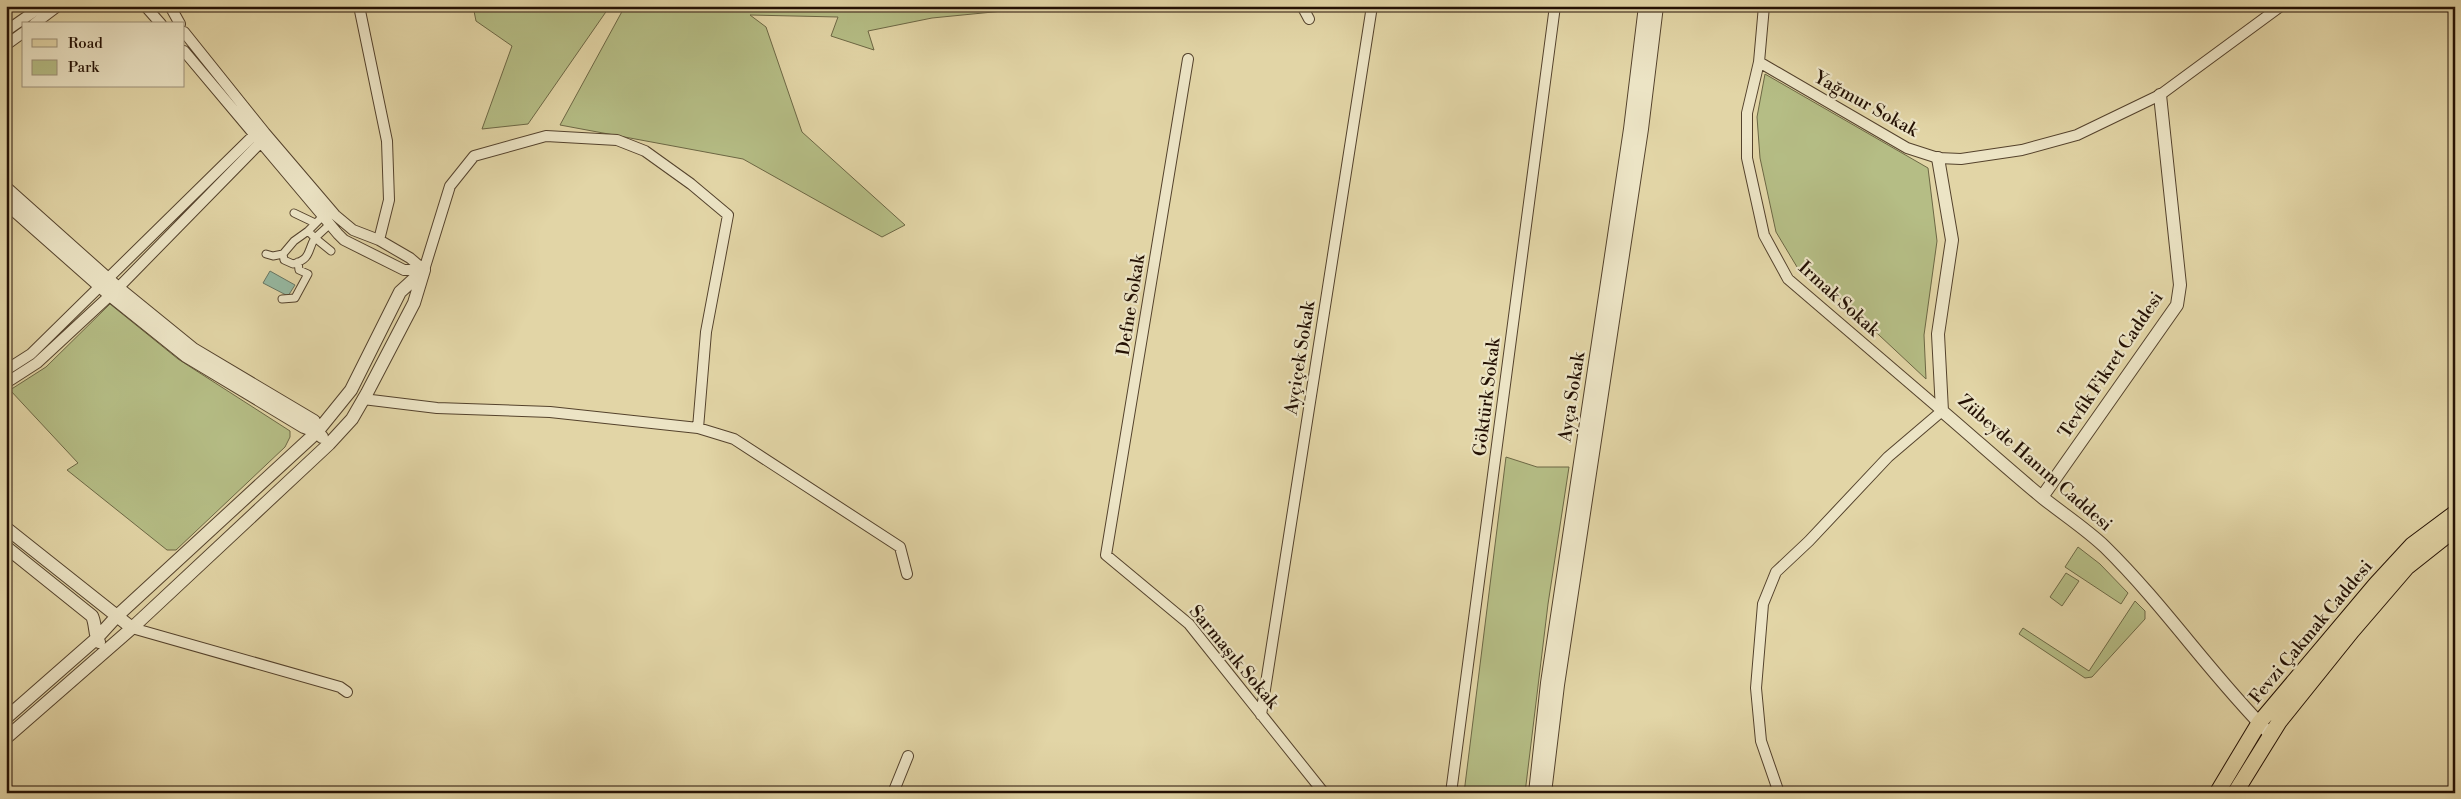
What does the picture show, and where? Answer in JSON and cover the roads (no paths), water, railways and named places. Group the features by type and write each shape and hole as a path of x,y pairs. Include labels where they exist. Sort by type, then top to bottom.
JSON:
{"main road":[{"name":"Fevzi Çakmak Caddesi","path":"2217,793 2259,723 2400,557 2455,514"},
{"name":"Fevzi Çakmak Caddesi","path":"2235,793 2270,734 2305,688 2407,568 2455,529"}],"street":[{"path":"6,32 42,6"},
{"path":"37,22 58,6"},
{"path":"147,6 159,22"},
{"path":"170,6 179,22"},
{"path":"358,6 387,141 389,200 379,240"},
{"path":"1302,6 1309,19"},
{"name":"Ayçiçek Sokak","path":"1261,715 1372,6"},
{"name":"Göktürk Sokak","path":"1451,793 1555,6"},
{"name":"Ayça Sokak","path":"1545,793 1645,6"},
{"name":"Ayça Sokak","path":"1535,793 1547,683 1642,129 1657,6"},
{"name":"Irmak Sokak","path":"1764,6 1759,62 1747,113 1747,158 1764,235 1788,278 1942,412"},
{"name":"Yağmur Sokak","path":"1759,62 1907,148 1938,158 1961,159 2022,150 2077,136 2160,95 2281,6"},
{"path":"6,45 22,33"},
{"path":"185,33 319,220"},
{"path":"185,52 260,137 346,225 379,240 410,258 424,270"},
{"name":"Defne Sokak","path":"1106,555 1188,60"},
{"name":"Tevfik Fikret Caddesi","path":"2042,497 2177,305 2180,285 2160,95"},
{"path":"6,738 132,628 329,444 352,419 414,303 450,186 474,156 546,136 616,140 645,151 692,184 728,215 706,332 698,428"},
{"path":"6,383 37,363 109,287 260,137"},
{"name":"Zübeyde Hanım Caddesi","path":"1938,158 1952,240 1938,334 1942,412 2042,497 2104,546 2194,646 2206,664 2270,734"},
{"path":"6,188 109,287"},
{"path":"6,203 109,287 193,349 314,421 317,432 329,444"},
{"path":"294,213 329,225 344,240 404,270 424,270"},
{"path":"266,254 273,256 283,254 294,241 319,220"},
{"path":"283,254 284,260 288,263 298,262 309,255 315,238 329,225"},
{"path":"308,231 330,251"},
{"path":"282,299 295,298 308,274 299,270 298,262"},
{"path":"6,718 96,639 117,616 317,432 351,390 400,292 424,270"},
{"path":"6,370 31,354 109,287"},
{"path":"364,399 437,408 550,412 698,428 734,439 900,548 907,574"},
{"path":"1779,793 1761,741 1756,688 1763,604 1776,572 1809,541 1888,457 1942,412"},
{"path":"6,528 132,628 340,687 347,692"},
{"path":"6,547 92,616 96,625 96,639 106,651"},
{"name":"Sarmaşık Sokak","path":"1106,555 1189,624 1324,793"},
{"path":"166,572 179,584"},
{"path":"894,793 908,756"}]}
